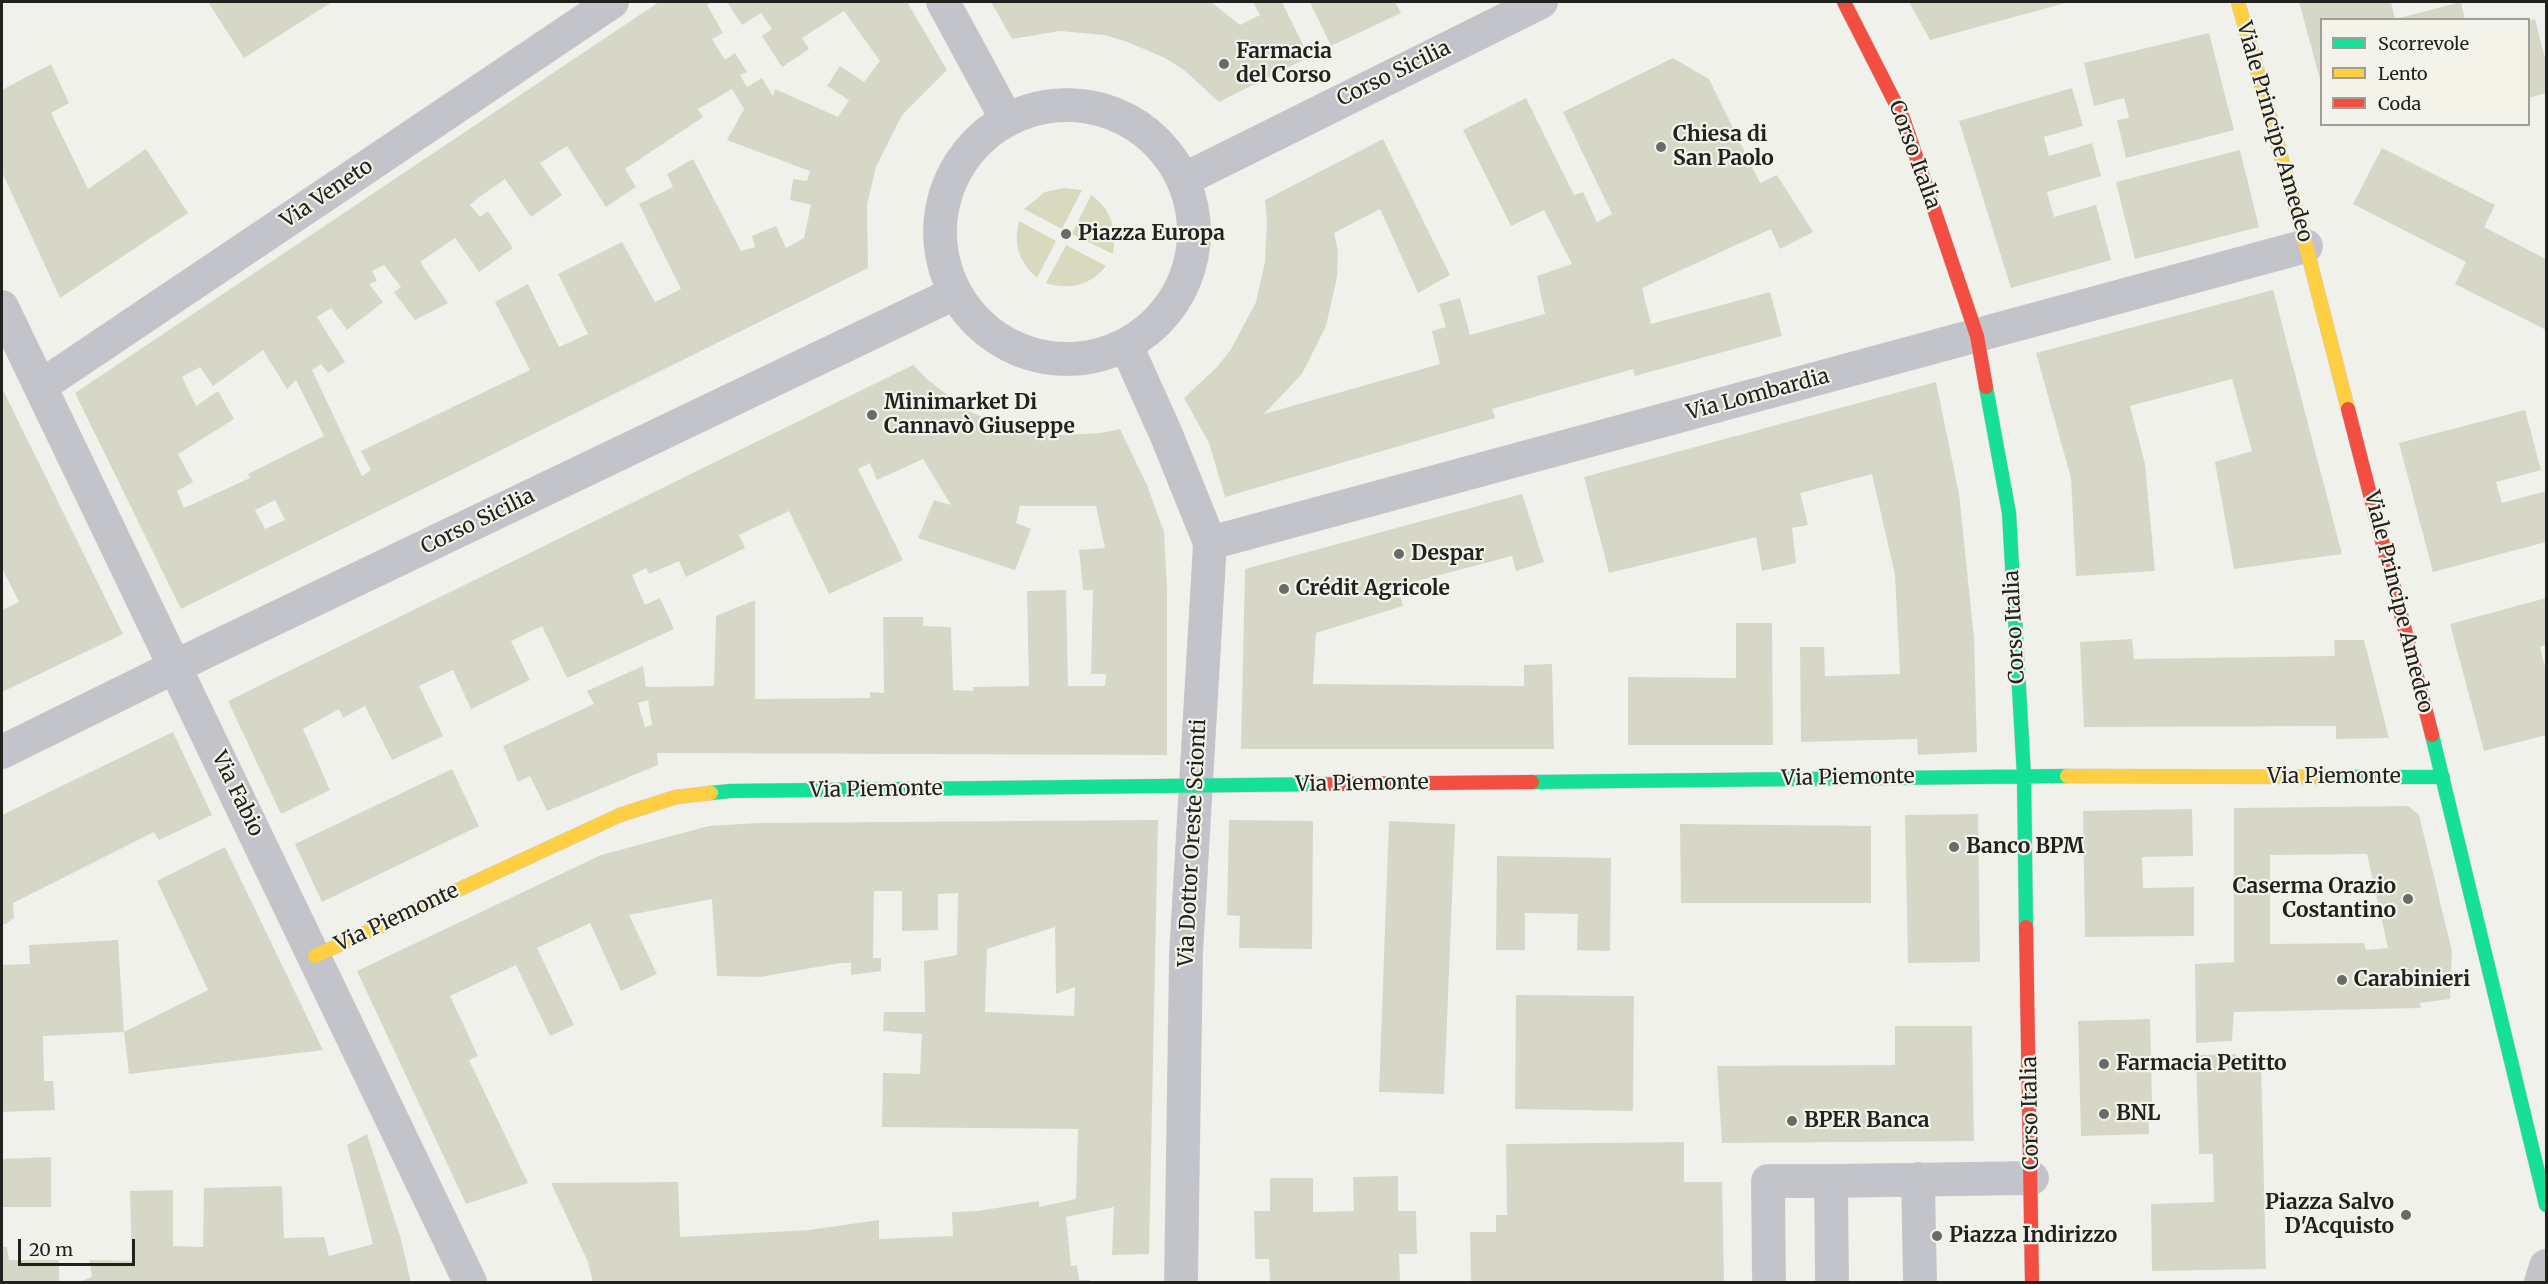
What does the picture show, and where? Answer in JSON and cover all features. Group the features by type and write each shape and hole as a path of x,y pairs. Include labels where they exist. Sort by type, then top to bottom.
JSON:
{"street":[{"name":"Via Veneto","path":"41,386 612,2"},
{"path":"943,2 1007,120"},
{"name":"Corso Sicilia","path":"1183,180 1541,2"},
{"name":"Corso Italia","path":"1844,2 1903,118 1977,336 2009,513 2024,776 2032,1282"},
{"name":"Viale Principe Amedeo","path":"2238,2 2306,246 2443,777 2547,1204"},
{"path":"1074,105 1108,112 1139,127 1164,150 1183,180 1191,206 1194,233 1191,261 1182,287 1161,317 1149,330 1126,345 1095,357 1062,360 1030,354 1000,341 975,320 955,294 943,262 940,229 945,195 959,165 980,139 1007,120 1039,108 1074,105"},
{"name":"Via Lombardia","path":"1210,543 2306,246"},
{"name":"Corso Sicilia","path":"2,752 955,294"},
{"name":"Via Fabio","path":"2,307 470,1282"},
{"name":"Via Dottor Oreste Scionti","path":"1126,345 1210,543 1186,954 1181,1282"},
{"name":"Via Piemonte","path":"315,957 620,815 676,797 729,791 2024,776 2443,777"},
{"path":"1769,1282 1768,1181 2032,1178"},
{"path":"1918,1179 1920,1282"},
{"path":"1831,1180 1832,1282"},
{"path":"2541,1282 2547,1266"}],"green space":[{"path":"1063,188 1082,190 1062,229 1024,209 1045,192"},
{"path":"1091,195 1104,207 1111,221 1114,236 1113,254 1072,234"},
{"path":"1019,221 1056,241 1037,278 1026,266 1019,252 1017,230"},
{"path":"1066,245 1106,266 1093,278 1079,285 1063,286 1046,283"}],"building":[{"path":"208,2 332,2 244,58"},
{"path":"659,2 712,2 707,5 723,33 712,39 725,60 735,53 747,72 740,75 747,87 762,78 773,96 775,89 838,117 849,100 827,86 840,66 864,82 880,61 844,11 802,38 809,49 782,67 762,36 772,29 761,13 742,25 727,2 907,2 947,70 902,115 876,167 867,205 868,268 181,609 75,393","holes":["732,89 744,109 727,140 810,171 807,181 793,179 790,200 811,205 804,238 786,248 776,226 752,236 755,247 741,251 693,159 667,174 673,187 639,204 681,289 655,302 622,242 558,274 588,334 559,347 528,284 495,302 530,370 361,451 371,470 362,476 312,370 321,364 328,373 345,362 317,317 331,308 347,330 383,302 369,284 377,281 372,271 384,265 401,287 394,292 415,320 448,303 420,262 455,238 479,272 513,248 488,211 480,217 470,205 478,198 505,179 531,217 562,195 540,163 567,146 606,207 636,187 625,169 703,117 698,109","263,350 287,389 296,380 324,436 248,474 250,478 184,508 177,491 193,482 178,454 234,419 218,391 196,406 182,377 200,367 213,386","275,500 285,520 265,529 255,510"]},
{"path":"991,2 1211,2 1240,25 1260,15 1253,2 1282,2 1309,57 1219,102 1184,70 1165,58 1125,41 1104,35 1060,31 1012,39"},
{"path":"1310,2 1395,2 1401,13 1331,46"},
{"path":"1909,2 2069,2 1930,40"},
{"path":"2299,2 2391,2 2395,18 2320,18 2320,79"},
{"path":"2461,2 2465,18 2399,18"},
{"path":"2535,19 2546,62 2546,93 2530,98 2530,21"},
{"path":"2209,33 2234,130 2126,158 2117,120 2129,118 2124,98 2094,106 2084,63"},
{"path":"1673,58 1709,79 1760,183 1777,175 1813,232 1780,249 1771,229 1642,288 1651,324 1770,292 1782,336 1635,376 1633,369 1492,409 1495,418 1225,497 1209,443 1184,398 1216,368 1230,351 1256,302 1265,262 1267,221 1265,200 1383,139 1450,275 1418,293 1380,209 1334,233 1338,251 1337,277 1326,326 1302,374 1264,414 1440,364 1432,331 1446,327 1439,304 1460,298 1470,335 1545,314 1537,276 1572,264 1544,210 1511,226 1463,130 1526,98 1574,195 1583,192 1597,222 1612,214 1563,112"},
{"path":"51,64 69,103 51,113 88,189 146,149 188,213 60,298 2,172 2,90"},
{"path":"2072,88 2083,126 2044,137 2049,156 2092,143 2101,176 2047,192 2054,217 2096,205 2111,260 2011,288 1959,121"},
{"path":"2382,148 2495,205 2484,227 2546,259 2546,330 2455,284 2466,262 2353,204"},
{"path":"2240,150 2259,227 2135,259 2116,182"},
{"path":"2273,290 2342,554 2234,569 2215,462 2252,451 2232,379 2130,406 2145,464 2155,571 2076,576 2071,478 2036,353"},
{"path":"913,365 959,404 973,413 1008,427 1042,434 1062,435 1101,433 1120,429 1147,485 1164,532 1167,589 1167,755 657,753 658,765 547,811 530,776 518,782 503,746 594,704 587,691 643,666 646,687 714,686 716,616 755,600 755,699 870,698 870,692 884,693 883,617 923,617 923,626 951,627 953,690 973,691 973,687 1029,686 1027,591 1066,590 1068,686 1105,686 1106,674 1091,674 1093,590 1083,590 1079,550 1105,548 1096,506 1020,506 1016,523 1031,529 1015,570 918,538 934,500 951,505 923,459 877,480 870,463 858,469 903,560 829,594 789,511 739,535 745,548 686,577 679,561 649,574 646,568 632,575 645,605 660,598 674,629 567,678 542,626 511,641 530,680 471,709 453,670 419,686 443,736 392,760 365,706 343,718 339,709 303,729 330,790 281,814 228,701","holes":["648,700 652,725 645,727 638,703"]},
{"path":"1936,382 1959,494 1974,638 1977,752 1918,755 1917,739 1801,742 1800,647 1824,647 1825,676 1900,674 1895,575 1872,474 1800,493 1808,525 1792,528 1796,563 1762,571 1756,537 1609,573 1584,477"},
{"path":"2,388 123,634 2,692 2,610 19,602 2,568"},
{"path":"2525,410 2541,470 2496,482 2502,503 2546,491 2546,542 2433,572 2399,443"},
{"path":"1522,494 1544,562 1516,571 1512,556 1398,586 1403,606 1316,633 1313,684 1524,686 1524,665 1552,664 1554,749 1241,749 1245,569"},
{"path":"2546,598 2546,645 2540,647 2546,671 2546,735 2484,751 2450,624"},
{"path":"1736,623 1772,623 1773,745 1628,745 1628,677 1736,678"},
{"path":"2132,639 2134,659 2335,656 2334,640 2364,640 2389,738 2336,739 2336,726 2084,727 2080,642"},
{"path":"173,732 212,815 159,840 154,832 13,903 14,918 2,924 2,815"},
{"path":"452,769 479,826 322,902 295,844"},
{"name":"Caserma Orazio Costantino","path":"2408,806 2419,815 2452,951 2450,999 2420,1003 2421,1008 2234,1012 2232,1041 2196,1043 2195,964 2234,962 2234,808","holes":["2367,854 2388,948 2366,950 2364,943 2270,944 2270,855"]},
{"path":"2192,809 2193,856 2142,857 2143,888 2194,887 2194,936 2085,937 2083,811"},
{"path":"1978,814 1980,962 1908,963 1905,815"},
{"path":"1158,820 1149,1254 1112,1255 1114,1207 1066,1217 1071,1266 1077,1265 1079,1280 1090,1280 1090,1282 593,1282 588,1262 551,1183 678,1182 680,1237 809,1230 879,1220 879,1239 953,1236 952,1212 978,1211 1039,1201 1039,1207 1076,1199 1078,1129 882,1127 883,1073 920,1074 922,1034 883,1031 884,1012 925,1012 924,961 957,955 958,893 938,894 938,930 902,931 902,891 874,891 873,958 881,958 881,971 851,975 851,963 840,963 760,977 717,976 712,899 629,915 657,974 621,991 590,923 537,948 574,1025 550,1036 516,965 450,996 478,1056 469,1060 528,1183 466,1204 357,971 601,855 709,826 757,823","holes":["1055,927 1056,994 1075,987 1074,1016 985,1012 987,949"]},
{"path":"1229,820 1313,821 1312,949 1239,948 1240,916 1227,915"},
{"path":"1389,821 1455,824 1444,1094 1379,1092"},
{"path":"1680,824 1871,826 1871,903 1681,903"},
{"path":"225,847 323,1050 129,1074 124,1032 208,990 157,881"},
{"path":"1497,856 1611,858 1610,951 1577,950 1578,914 1525,913 1525,950 1496,950"},
{"path":"118,940 124,1032 43,1036 44,1081 53,1081 55,1110 2,1112 2,965 30,964 29,945"},
{"path":"1516,995 1634,996 1633,1111 1515,1109"},
{"path":"2150,1019 2152,1102 2148,1102 2149,1134 2081,1136 2078,1021"},
{"path":"1895,1026 1972,1026 1974,1141 1722,1143 1717,1066 1895,1065"},
{"path":"2236,1054 2237,1062 2261,1061 2266,1269 2152,1271 2151,1204 2214,1202 2213,1154 2199,1154 2196,1055"},
{"path":"367,1134 400,1236 411,1282 78,1282 92,1277 89,1260 132,1261 130,1191 173,1190 173,1246 203,1247 204,1188 282,1186 284,1238 324,1237 329,1256 373,1244 347,1145"},
{"path":"1684,1142 1684,1182 1722,1182 1724,1282 1471,1282 1470,1232 1496,1232 1496,1215 1507,1215 1506,1144"},
{"path":"51,1157 51,1207 2,1207 2,1159"},
{"path":"1398,1176 1398,1211 1416,1211 1417,1254 1399,1254 1400,1282 1270,1282 1269,1259 1255,1259 1254,1211 1270,1211 1270,1178 1313,1178 1313,1212 1354,1211 1353,1177"},
{"path":"2,1247 7,1247 9,1260 59,1260 59,1282 2,1282"}],"traffic: fast":[{"path":"1986,387 2009,513 2024,776 2026,927"},
{"path":"2432,735 2546,1205"},
{"path":"1532,782 2067,776"},
{"path":"2327,777 2443,777"},
{"path":"711,793 1332,784"}],"traffic: slow":[{"path":"2238,2 2306,246 2348,409"},
{"path":"2067,776 2327,777"},
{"path":"315,956 620,815 676,797 711,793"}],"traffic: jam":[{"path":"1844,2 1903,118 1977,336 1986,387"},
{"path":"2348,409 2432,735"},
{"path":"1332,784 1532,782"},
{"path":"2026,927 2032,1282"}],"place":[{"name":"Farmacia del Corso","path":"1224,64"},
{"name":"Chiesa di San Paolo","path":"1661,147"},
{"name":"Piazza Europa","path":"1066,234"},
{"name":"Minimarket Di Cannavò Giuseppe","path":"872,415"},
{"name":"Despar","path":"1399,554"},
{"name":"Crédit Agricole","path":"1284,589"},
{"name":"Banco BPM","path":"1954,847"},
{"name":"Caserma Orazio Costantino","path":"2408,899"},
{"name":"Carabinieri","path":"2342,980"},
{"name":"Farmacia Petitto","path":"2104,1064"},
{"name":"BNL","path":"2104,1114"},
{"name":"BPER Banca","path":"1792,1121"},
{"name":"Piazza Salvo D'Acquisto","path":"2406,1215"},
{"name":"Piazza Indirizzo","path":"1937,1236"}]}
